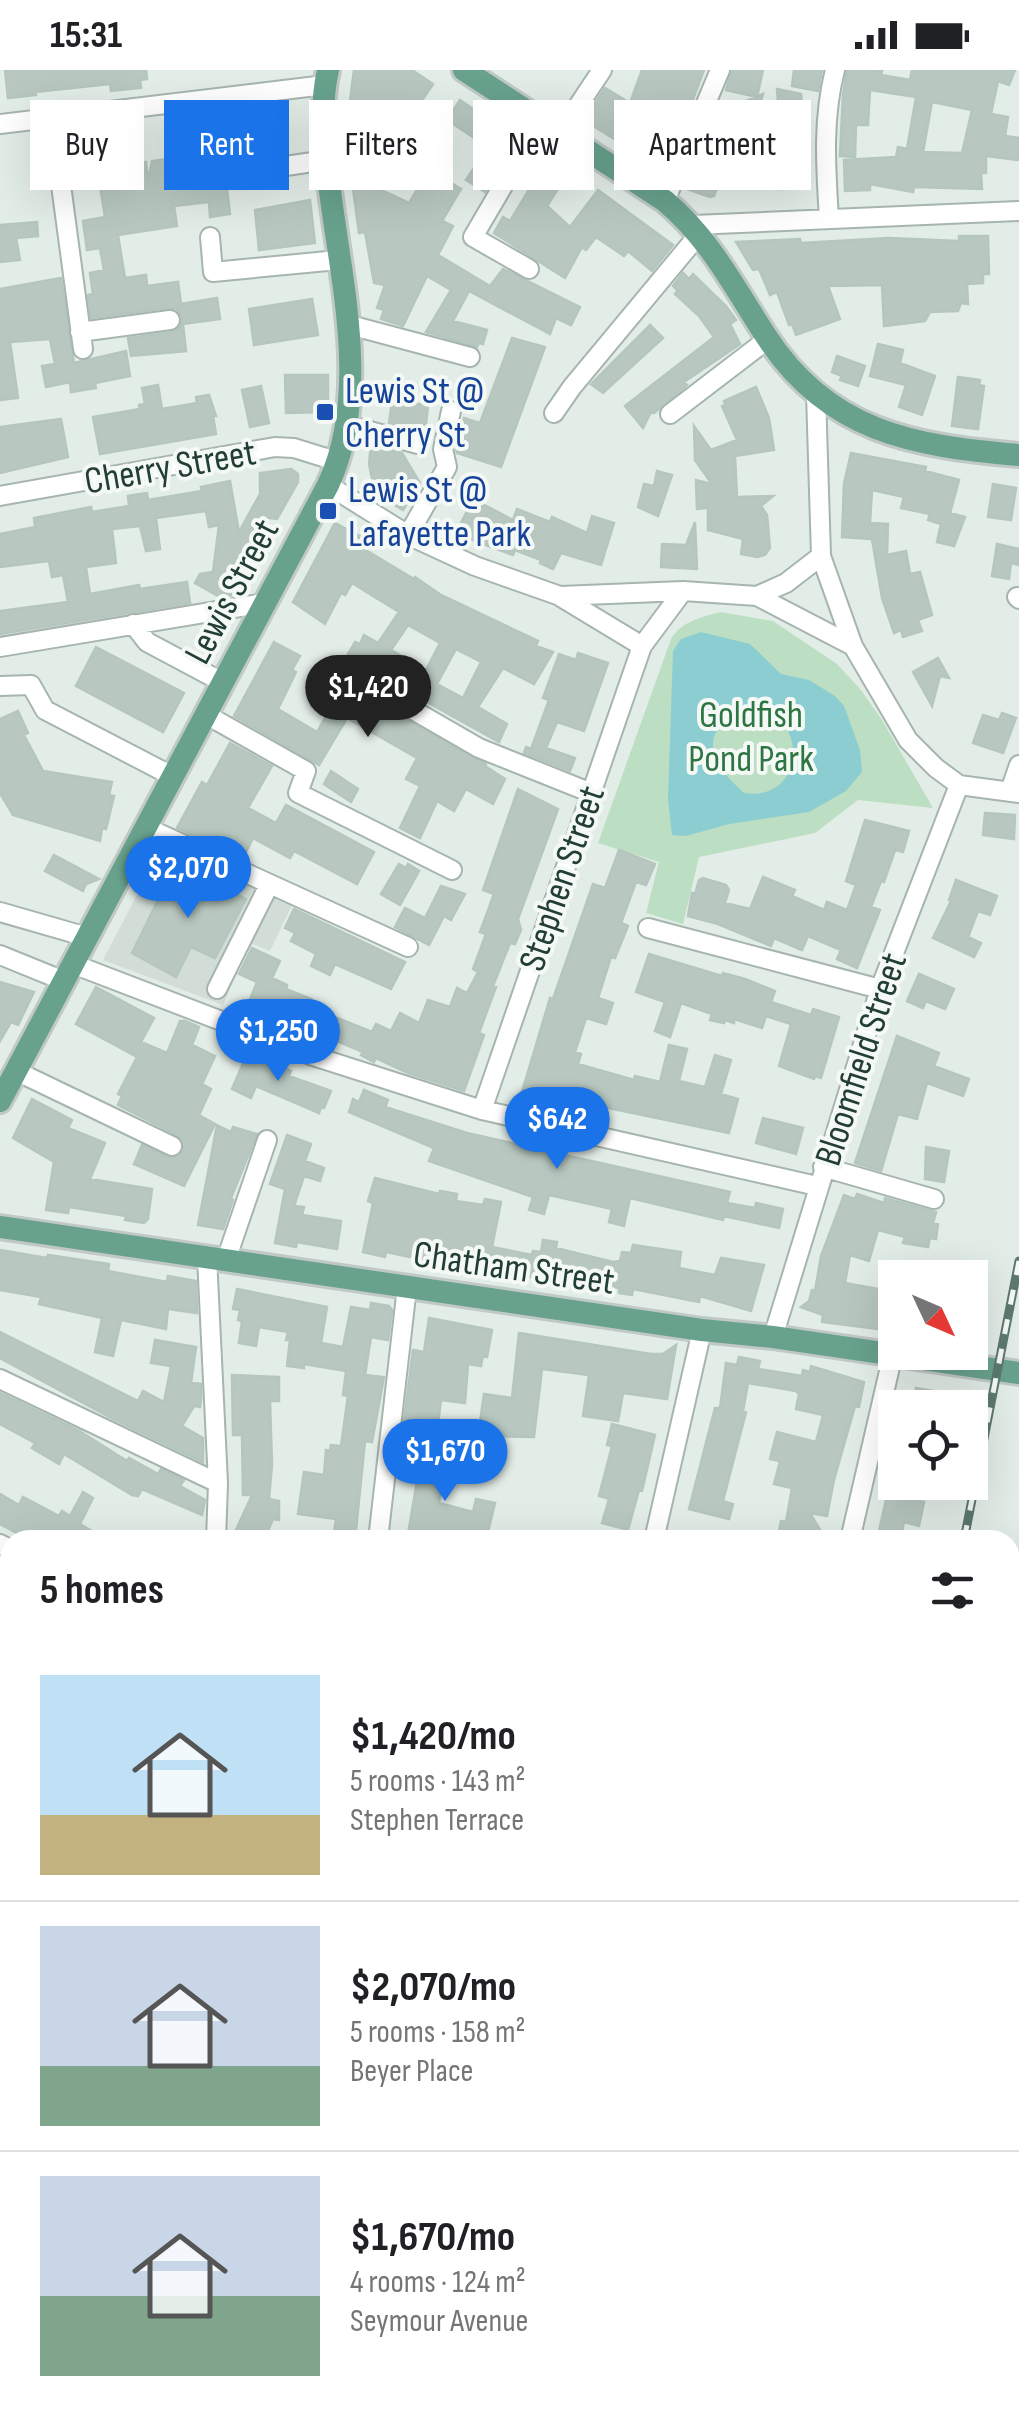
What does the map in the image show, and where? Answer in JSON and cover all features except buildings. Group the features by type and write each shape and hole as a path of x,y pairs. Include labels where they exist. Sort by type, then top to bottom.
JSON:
{"main road":[{"path":"464,70 510,100"},
{"path":"594,155 666,202 696,229 716,252 768,339 816,394 844,416 877,431 914,440 1019,455"},
{"name":"Lewis Street","path":"0,1101 339,462 350,396 346,324 330,190"},
{"name":"Chatham Street","path":"0,1227 702,1330 878,1352"},
{"name":"Chatham Street","path":"988,1368 1019,1373"}],"street":[{"path":"575,100 602,70"},
{"path":"666,202 720,70"},
{"path":"829,219 825,157 828,99 835,70"},
{"path":"144,107 265,93 326,78"},
{"path":"265,93 280,167 309,163"},
{"path":"0,124 30,121"},
{"path":"62,190 82,341 170,320"},
{"path":"506,190 473,237 529,270"},
{"path":"554,413 696,229 1019,211"},
{"path":"210,238 214,272 338,260"},
{"path":"346,324 470,357"},
{"path":"670,414 768,339"},
{"path":"816,394 821,556 852,646 908,740 936,768 959,784 1014,792 1019,764"},
{"path":"408,534 447,467 443,449 452,412"},
{"path":"347,426 418,444"},
{"name":"Cherry Street","path":"0,496 274,448 305,450 339,462"},
{"path":"328,484 408,534 475,566 560,596 642,646"},
{"path":"757,596 786,583 821,556"},
{"path":"560,596 683,591 757,596 852,646"},
{"name":"Stephen Street","path":"482,1110 642,646 683,591"},
{"path":"0,648 264,604"},
{"path":"133,624 147,642 222,682"},
{"path":"348,672 479,748 590,792"},
{"path":"0,686 31,685 45,710 172,776"},
{"path":"205,714 306,771 298,793 452,870"},
{"name":"Bloomfield Street","path":"773,1337 880,989 959,784"},
{"path":"145,827 408,948"},
{"path":"218,989 269,885"},
{"path":"0,912 87,937"},
{"path":"648,928 880,989"},
{"path":"0,955 68,973 482,1110 934,1199"},
{"path":"16,1071 172,1146"},
{"path":"216,1530 216,1258 266,1140"},
{"path":"379,1530 407,1287"},
{"path":"656,1530 702,1330"},
{"path":"852,1530 889,1370"},
{"path":"0,1379 218,1483"}],"shaded area":[{"path":"163,845 293,903 270,951 250,943 223,1005 103,960"}],"green space":[{"name":"Goldfish Pond Park","path":"720,612 773,621 837,664 882,720 933,808 858,800 815,833 699,857 683,924 646,913 659,862 598,843 671,639 686,624"}],"water":[{"path":"701,632 750,644 781,674 809,680 835,696 844,706 860,750 862,772 846,791 809,812 729,824 686,836 672,835 668,799 673,651 681,639","holes":["741,708 764,711 780,721 790,735 790,769 781,783 765,792 744,793 723,771 713,750 713,739 727,718"]}],"railway":[{"path":"966,1530 1019,1261"}],"place":[{"name":"Lewis St @ Cherry St","path":"325,412"},
{"name":"Lewis St @ Lafayette Park","path":"328,511"}]}
